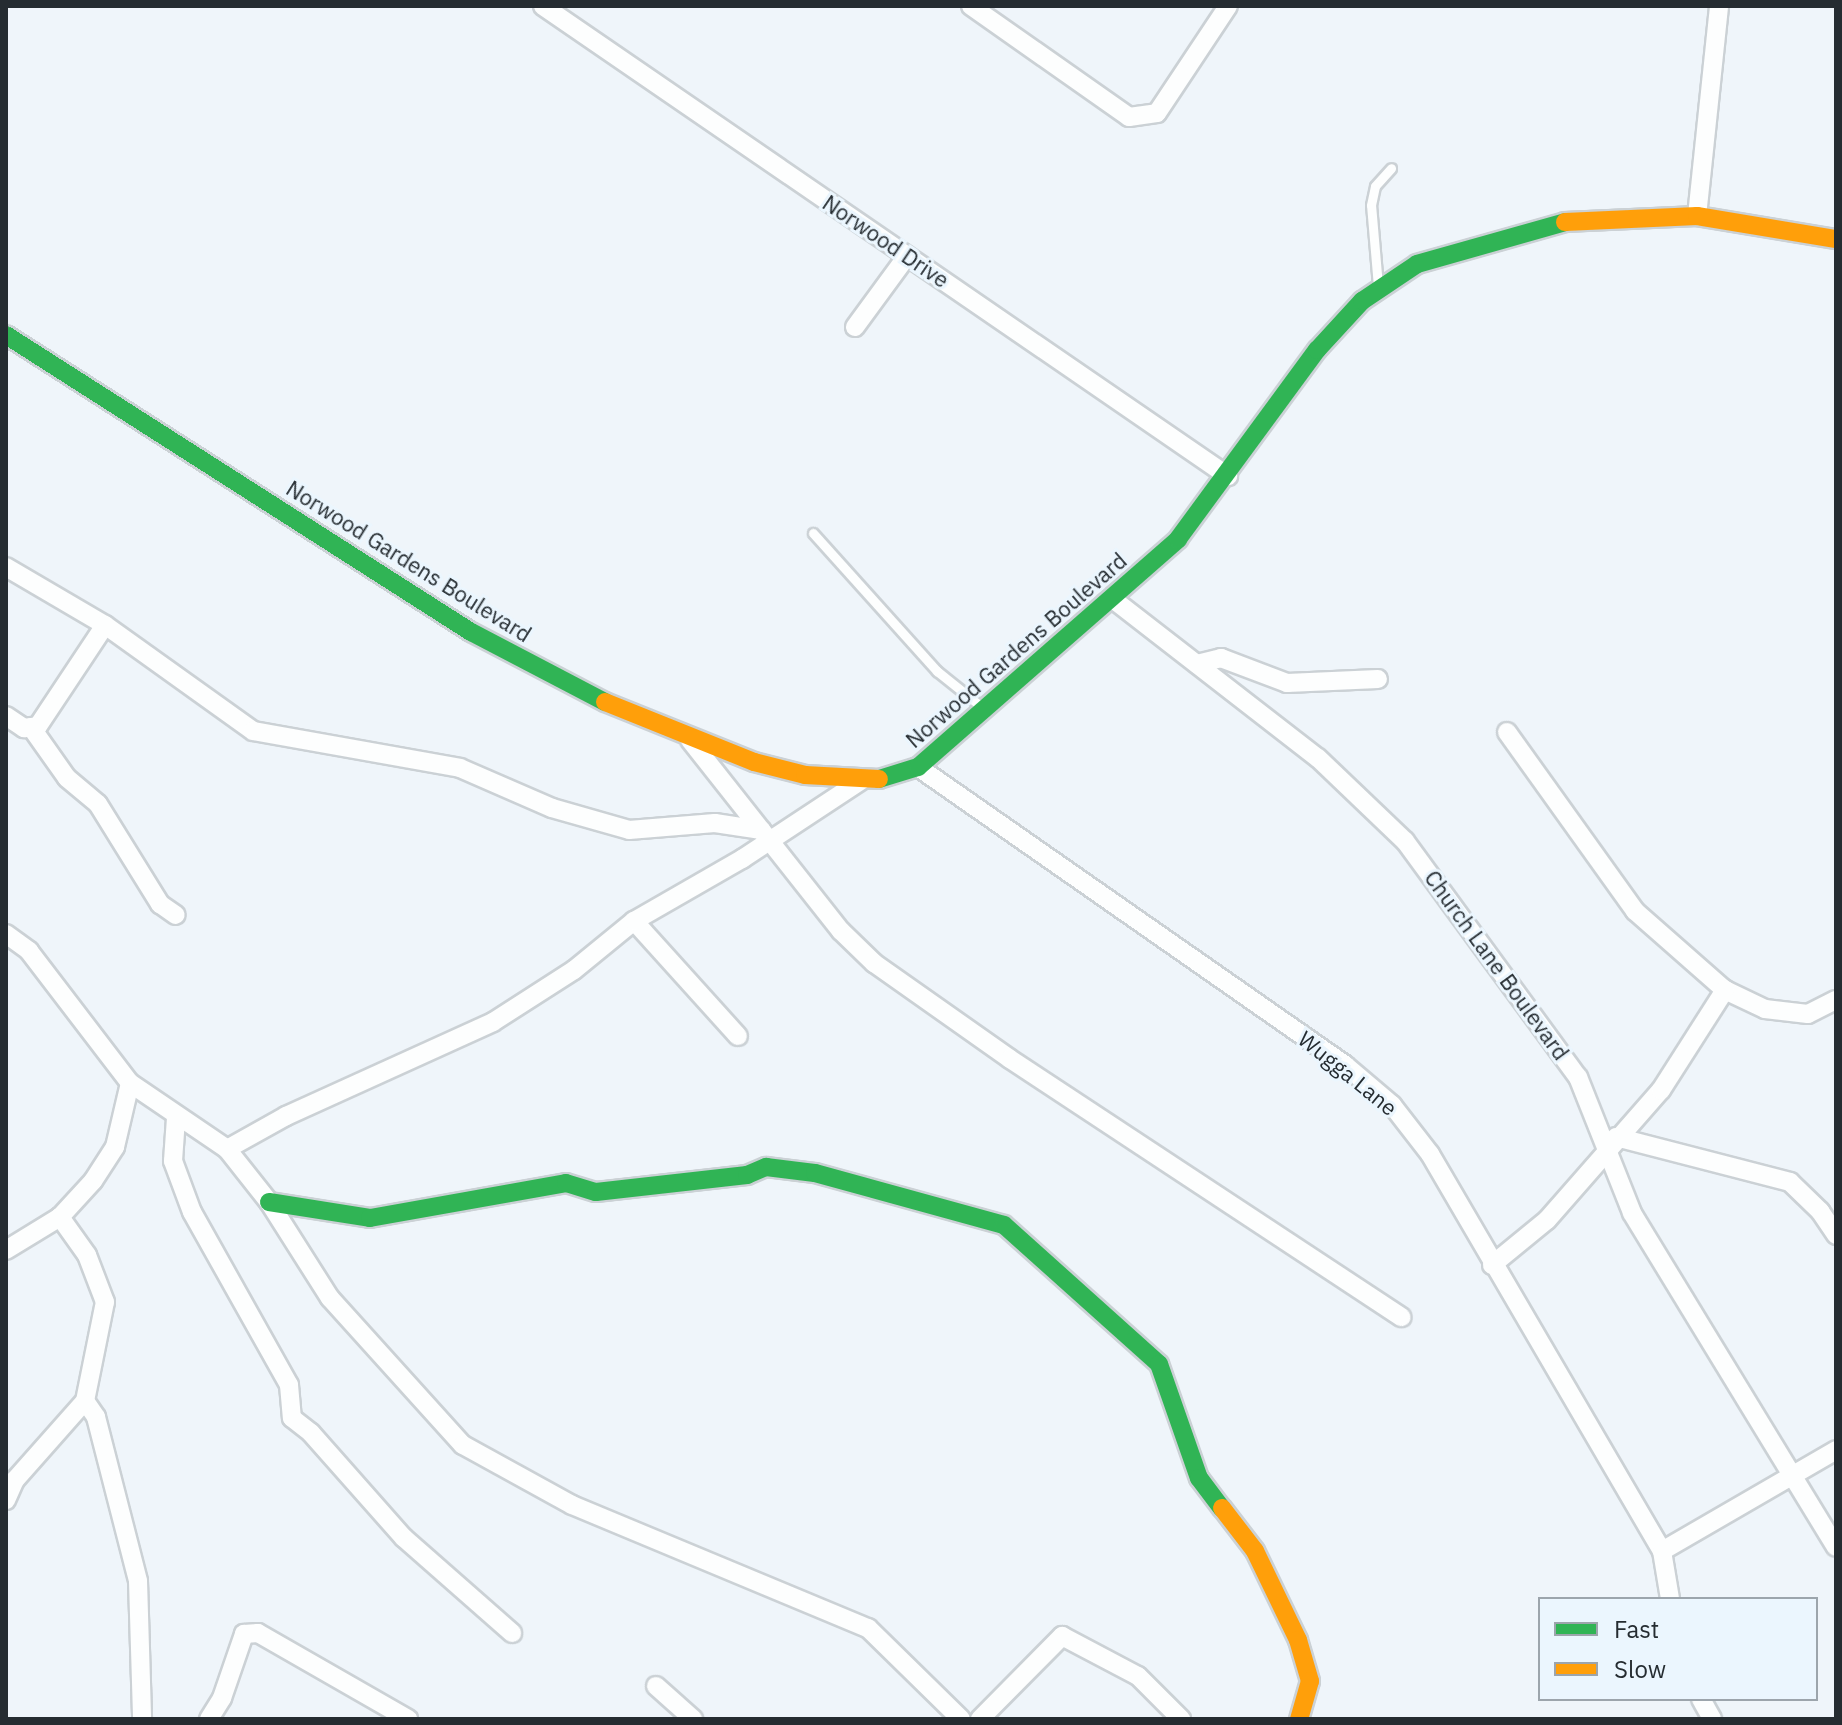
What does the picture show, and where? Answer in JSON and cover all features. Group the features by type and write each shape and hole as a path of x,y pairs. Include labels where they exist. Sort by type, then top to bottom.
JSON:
{"street":[{"path":"971,6 1129,117 1157,113 1228,6"},
{"path":"1697,216 1719,6"},
{"name":"Norwood Drive","path":"554,9 1228,476"},
{"name":"Norwood Gardens Boulevard","path":"6,335 471,632 581,692 690,740 805,775 862,780 888,778 918,767 1114,600 1178,539 1228,476 1317,350 1362,301 1417,264 1575,219 1697,216 1836,239"},
{"path":"855,327 907,256"},
{"path":"6,567 105,625 225,715 279,740 410,755 460,768 552,808 629,830 715,823 765,835"},
{"name":"Church Lane Boulevard","path":"1114,600 1318,758 1405,841 1578,1077 1611,1143 1632,1213 1795,1473 1836,1547"},
{"path":"31,727 38,726 105,625"},
{"path":"1197,664 1221,658 1287,683 1378,679"},
{"path":"6,716 31,727 67,778 98,804 160,904 176,915"},
{"path":"1507,732 1635,911 1725,990 1765,1009 1808,1014 1836,1000"},
{"path":"690,740 841,931 893,978 1402,1317"},
{"name":"Wugga Lane","path":"918,767 1345,1065 1392,1105 1430,1154 1492,1265 1662,1551 1670,1597"},
{"path":"227,1149 286,1116 493,1022 574,970 634,921 765,835 862,780"},
{"path":"634,921 738,1036"},
{"path":"6,934 39,962 130,1083 176,1118 227,1149 269,1202 330,1298 463,1445 572,1505 868,1628 961,1719"},
{"path":"1492,1265 1547,1220 1611,1143 1661,1090 1725,990"},
{"path":"6,1250 60,1217 115,1147 130,1083"},
{"path":"176,1118 173,1161 192,1212 289,1385 292,1418 311,1433 404,1538 512,1633"},
{"path":"1611,1143 1790,1182 1836,1235"},
{"path":"269,1202 319,1206 370,1218 566,1183 596,1192 747,1175 766,1167 815,1173 1004,1225 1159,1364 1199,1478 1255,1551 1298,1640 1310,1681 1299,1719"},
{"path":"6,1500 15,1480 85,1401 105,1302 87,1255 60,1217"},
{"path":"85,1401 96,1417 112,1471 138,1581 142,1719"},
{"path":"1662,1551 1836,1450"},
{"path":"209,1719 222,1698 244,1634 258,1633 408,1719"},
{"path":"980,1719 1062,1636 1138,1676 1181,1719"},
{"path":"656,1686 693,1719"},
{"path":"1702,1701 1712,1719"}],"lane":[{"path":"1378,290 1371,205 1375,186 1391,168"},
{"path":"813,533 937,671 985,710"}],"traffic: fast":[{"path":"879,779 918,767 1178,539 1317,350 1362,301 1417,264 1565,222"},
{"path":"6,335 471,632 605,702"},
{"path":"269,1202 370,1218 566,1183 596,1192 747,1175 766,1167 815,1173 1004,1225 1159,1364 1199,1478 1222,1508"}],"traffic: slow":[{"path":"1565,222 1697,216 1836,239"},
{"path":"605,702 754,762 805,775 879,779"},
{"path":"1222,1508 1255,1551 1298,1640 1310,1681 1299,1719"}]}
